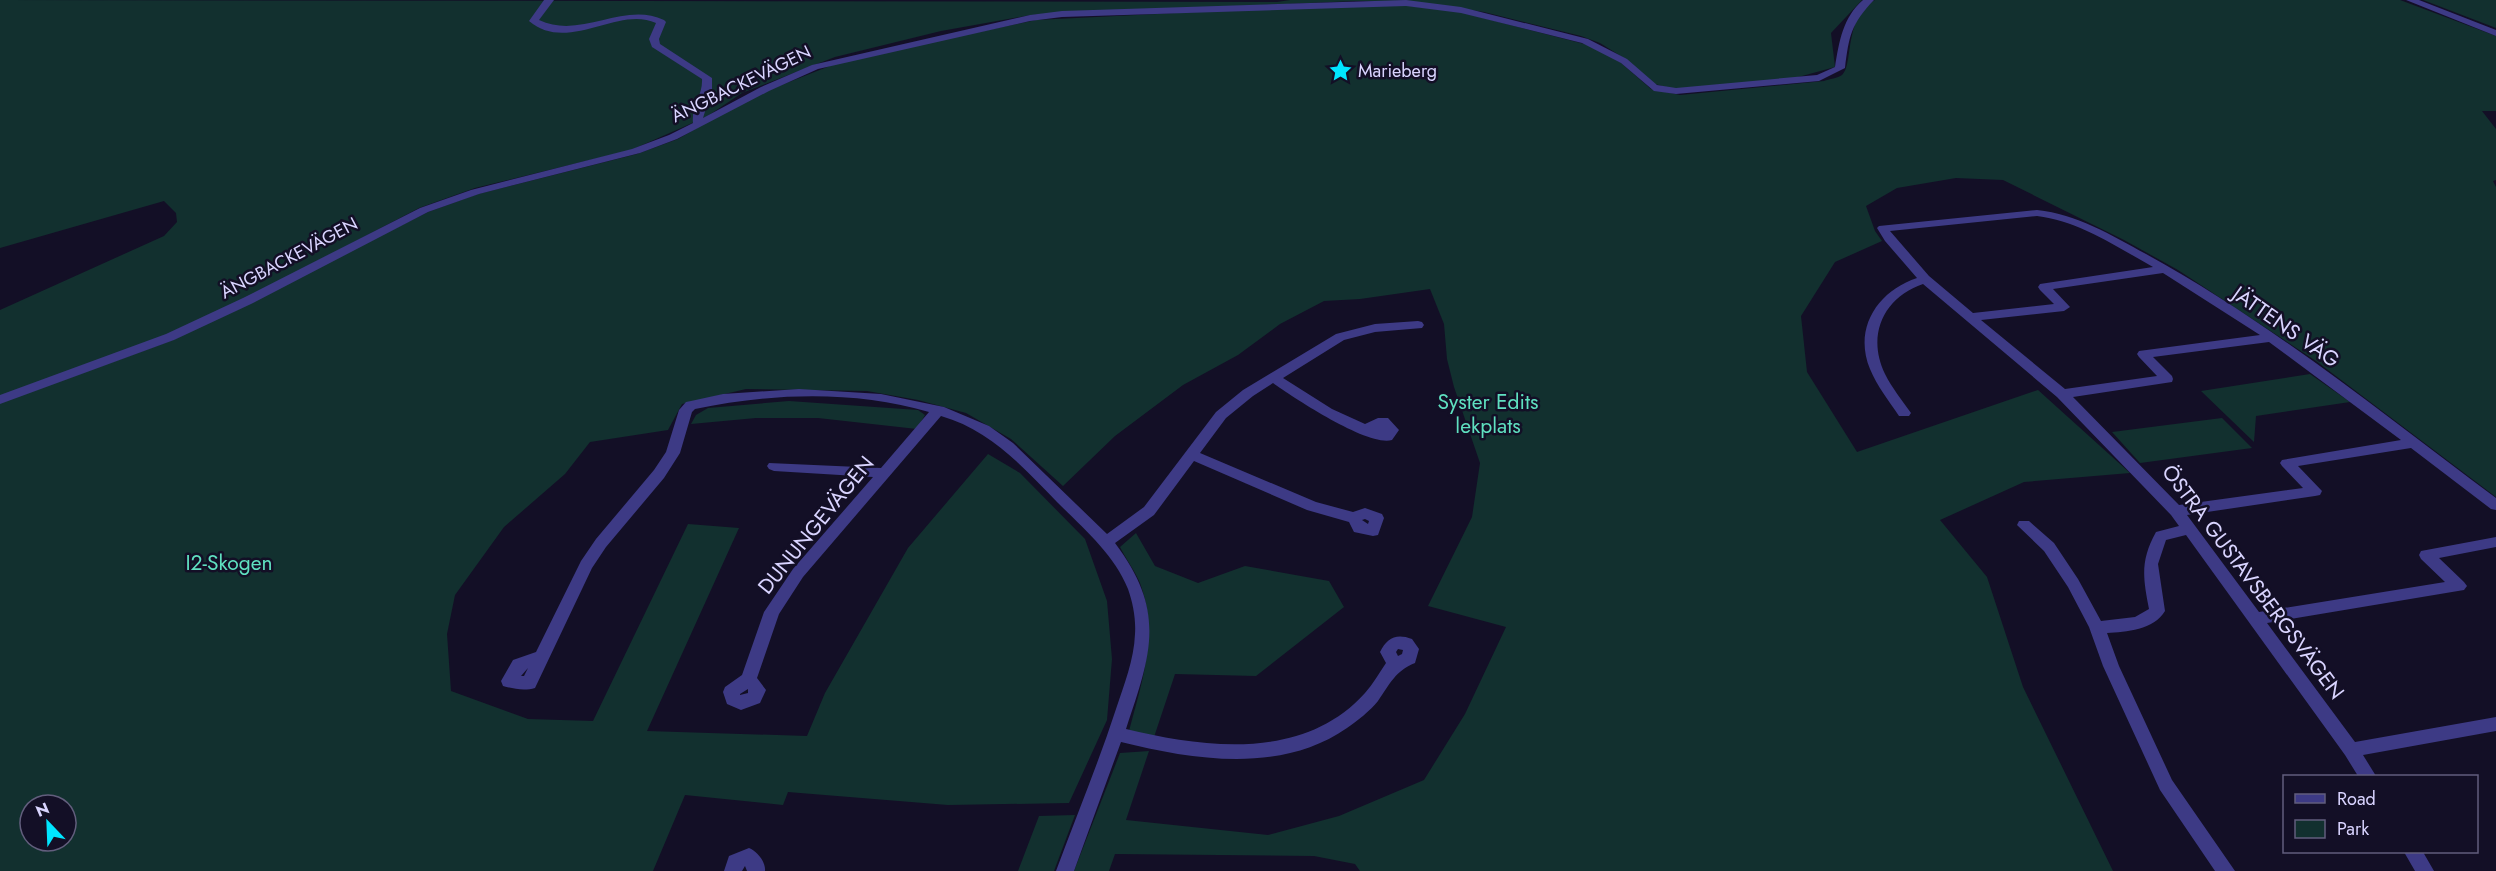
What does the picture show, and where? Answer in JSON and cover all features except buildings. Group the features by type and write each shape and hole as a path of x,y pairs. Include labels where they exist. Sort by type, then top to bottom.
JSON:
{"street":[{"path":"549,0 534,21 546,27 573,24 639,5 656,12 662,22 654,39 655,45 707,78 709,86 696,113 698,124"},
{"name":"ÄNGBACKEVÄGEN","path":"0,400 170,337 247,302 424,210 475,192 636,151 698,124 765,88 815,67 1030,18 1355,3 1406,3 1461,10 1553,31 1595,45 1624,62 1654,88 1676,92 1819,78 1840,68 1843,40 1855,13 1869,0"},
{"path":"2411,0 2496,33"},
{"name":"JÄTTENS VÄG","path":"1883,228 2037,213 2051,213 2070,220 2166,269 2361,403 2496,505"},
{"name":"ÖSTRA GUSTAVSBERGSVÄGEN","path":"1883,228 1888,238 1925,279 2062,394 2176,511 2351,750 2366,775"},
{"path":"1970,317 2064,307 2044,287 2166,269"},
{"path":"1904,412 1886,387 1873,361 1874,321 1890,295 1905,284 1925,279"},
{"path":"1107,541 1149,511 1221,415 1273,377 1340,337 1375,328 1418,325"},
{"path":"2062,394 2167,379 2143,354 2269,338"},
{"path":"1273,377 1318,410 1365,430"},
{"path":"541,657 586,565 601,543 659,474 673,453 688,407 702,402 750,396 814,394 891,400 939,410 984,429 1007,445 1107,541 1125,566 1137,596 1143,625 1139,661 1117,734 1065,871"},
{"name":"DUNUNGEVÄGEN","path":"749,679 772,612 798,573 939,410"},
{"path":"2176,511 2315,491 2287,463 2412,443"},
{"path":"1190,454 1312,506 1354,518"},
{"path":"774,466 884,473"},
{"path":"2024,525 2049,547 2097,627 2120,686 2166,785 2226,871"},
{"path":"2097,627 2145,621 2157,611 2149,563 2153,548 2161,536 2188,529"},
{"path":"2256,619 2459,586 2426,555 2496,542"},
{"path":"1117,734 1196,750 1232,753 1266,752 1296,746 1344,721 1363,707 1386,680 1395,664"},
{"path":"2351,750 2496,724"},
{"path":"2414,853 2425,871"},
{"path":"733,871 735,862 749,856 757,868 756,871"}],"green space":[{"path":"0,0 1277,2 1290,0 1862,0 1831,33 1835,67 1791,79 1673,89 1655,84 1627,60 1600,43 1581,36 1484,12 1409,1 1355,1 1031,15 941,31 835,57 742,93 706,117 631,150 475,188 419,208 249,297 167,336 0,397 0,310 164,236 177,222 176,213 164,201 0,248"},
{"name":"I2-Skogen","path":"1875,0 2400,0 2496,36 2496,111 2482,111 2496,129 2496,180 2493,181 2496,187 2496,497 2316,361 2178,270 2124,240 2003,180 1956,178 1897,188 1866,206 1875,231 1882,241 1835,262 1801,316 1807,372 1857,452 2038,390 2130,473 2024,482 1940,520 1987,577 2023,687 2113,871 1360,871 1355,864 1314,856 1115,854 1109,871 1074,871 1120,753 1149,751 1126,820 1268,835 1339,816 1424,780 1465,714 1506,627 1428,606 1472,517 1480,463 1454,387 1447,359 1444,324 1430,289 1360,299 1324,301 1280,324 1238,355 1183,385 1115,436 1063,486 1011,439 966,413 918,400 867,391 746,389 682,404 668,430 590,442 565,474 504,527 455,595 447,634 451,691 528,719 593,721 688,524 739,528 647,731 807,736 825,693 908,548 988,454 1020,473 1085,539 1107,601 1112,659 1107,720 1069,803 948,805 788,792 783,805 685,795 653,871 0,871 0,403 173,340 428,212 478,194 637,154 678,139 749,98 845,60 1036,20 1356,4 1410,6 1460,12 1592,46 1620,62 1651,89 1680,95 1824,81 1840,76 1846,70 1851,40 1858,18"},
{"path":"2423,0 2496,0 2496,28"},
{"path":"2310,374 2350,402 2256,416 2254,442 2201,391"},
{"path":"789,401 918,410 925,415 917,429 818,418 756,418 691,424 696,415 708,408"},
{"path":"2222,418 2252,448 2140,463 2112,432"},
{"path":"1136,533 1155,566 1198,583 1245,566 1329,581 1344,607 1256,676 1175,674 1154,737 1129,731 1143,676 1148,639 1146,602 1136,574 1120,547"},
{"path":"1075,815 1054,871 1018,871 1039,816"}],"place":[{"name":"Marieberg","path":"1340,71"}],"park label":[{"name":"Syster Edits lekplats","path":"1488,414"}]}
